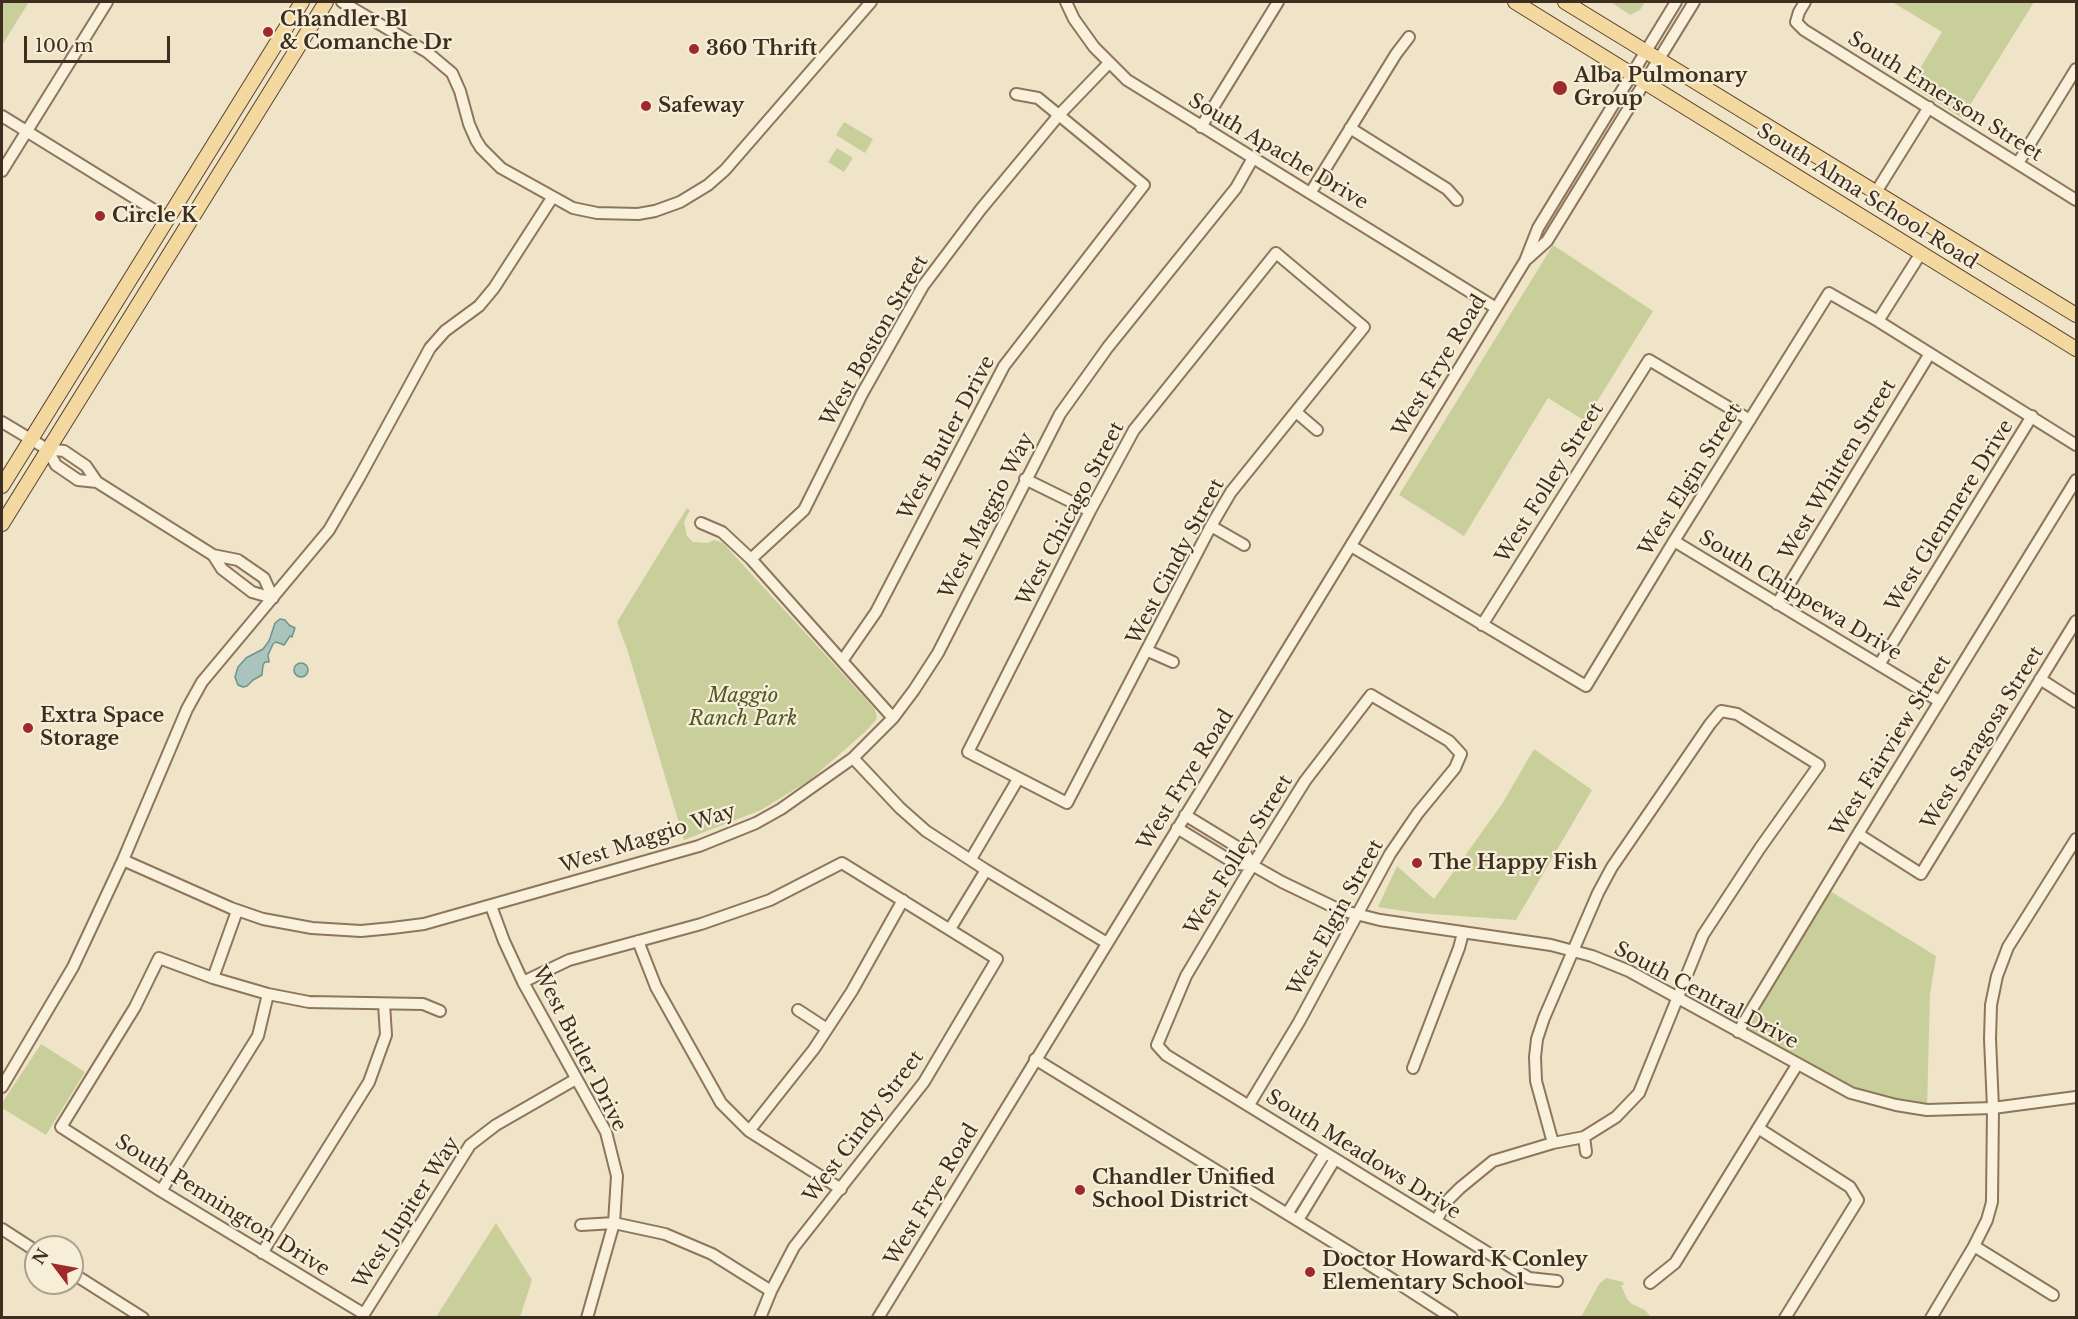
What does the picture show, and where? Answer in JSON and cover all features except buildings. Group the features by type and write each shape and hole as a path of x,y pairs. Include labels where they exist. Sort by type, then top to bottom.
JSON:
{"main road":[{"path":"2,524 39,444 167,218 302,2"},
{"path":"2,486 39,444 326,2"},
{"name":"South Alma School Road","path":"1515,2 2076,349"},
{"name":"South Alma School Road","path":"1565,2 2076,315"}],"street":[{"path":"2,171 107,2"},
{"path":"342,2 427,52 452,73 460,91 469,124 481,148 501,168 573,208 597,213 638,214 680,202 725,170 872,2"},
{"name":"South Apache Drive","path":"1066,2 1081,28 1109,63 1127,80 1496,308"},
{"path":"1201,127 1278,2"},
{"name":"West Frye Road","path":"878,1317 1525,261 1538,228 1676,2"},
{"name":"West Frye Road","path":"1525,261 1547,241 1694,2"},
{"name":"South Emerson Street","path":"1805,2 1796,22 1804,30 2076,200"},
{"path":"1311,192 1396,54 1409,37"},
{"name":"West Boston Street","path":"751,560 804,510 862,394 923,286 981,209 1059,115 1109,63"},
{"path":"2018,163 2076,69"},
{"path":"1016,94 1038,98 1059,115"},
{"path":"1876,192 1929,107"},
{"name":"West Butler Drive","path":"842,661 876,612 1004,366 1144,185 1059,115"},
{"path":"2,116 167,218"},
{"path":"1350,128 1447,189 1457,200"},
{"name":"West Maggio Way","path":"123,860 237,911 263,919 312,928 361,931 424,924 699,846 746,827 781,809 853,758 893,718 938,653 1060,414 1081,382 1236,188 1253,158"},
{"path":"2,1087 73,967 123,860 194,695 211,671 335,521 430,348 445,331 479,306 494,288 552,198"},
{"name":"West Chicago Street","path":"1018,779 968,752 1134,430 1276,253 1364,327"},
{"path":"1920,253 1878,321 2076,445"},
{"name":"West Elgin Street","path":"1482,625 1586,686 1829,293 1878,321"},
{"name":"West Cindy Street","path":"1018,779 1068,803 1211,526 1231,492 1364,327"},
{"name":"West Whitten Street","path":"1777,604 1929,355"},
{"name":"West Folley Street","path":"1482,625 1649,360 1750,420"},
{"path":"1296,412 1317,430"},
{"name":"West Glenmere Drive","path":"1879,665 2032,416"},
{"path":"2,422 39,444 64,451 86,466 97,482 213,555 238,560 264,578 273,598"},
{"path":"39,444 56,465 78,480 97,482"},
{"path":"1025,480 1090,512"},
{"name":"West Fairview Street","path":"1738,1032 2076,480"},
{"path":"701,523 722,532 751,560 893,718"},
{"path":"1211,526 1244,545"},
{"name":"South Chippewa Drive","path":"1674,541 1940,701"},
{"path":"1351,546 1482,625"},
{"path":"213,555 222,569 252,592 273,598"},
{"name":"West Saragosa Street","path":"1858,834 1921,874 2076,621"},
{"path":"1148,651 1173,662"},
{"path":"2040,679 2076,702"},
{"name":"West Folley Street","path":"1157,1045 1186,976 1252,865 1305,781 1371,695 1449,741 1461,754"},
{"path":"1436,1221 1448,1201 1460,1188 1493,1161 1553,1143 1584,1137 1616,1117 1639,1093 1703,935 1760,848 1819,765 1737,714 1721,711 1710,724 1612,867 1598,893 1544,1018 1535,1057 1536,1081 1553,1143"},
{"name":"West Elgin Street","path":"1249,1105 1299,1023 1390,854 1418,813 1455,768 1461,754"},
{"path":"853,758 900,808 926,831 1107,943"},
{"path":"971,859 1018,779"},
{"name":"South Central Drive","path":"1185,815 1244,851 1252,865"},
{"name":"South Central Drive","path":"1177,828 1236,864 1252,865 1340,910 1380,920 1574,950 1629,971 1851,1093 1896,1105 1927,1110 1993,1108 2076,1097"},
{"path":"1931,1317 1974,1246 1987,1220 1992,1202 1991,1005 1997,976 2008,947 2076,839"},
{"path":"523,982 569,960 701,924 770,900 842,863 950,929 986,870"},
{"path":"749,1131 827,1029 852,991 903,900"},
{"name":"West Butler Drive","path":"491,906 523,982 606,1132 617,1176 614,1223 587,1317"},
{"path":"237,911 213,978 268,994 309,1002 423,1004 440,1011"},
{"name":"West Cindy Street","path":"760,1317 794,1247 842,1189 924,1082 997,959 950,929"},
{"path":"1413,1068 1463,933"},
{"path":"638,941 656,987 721,1103 749,1131 842,1189"},
{"name":"South Pennington Drive","path":"213,978 159,958 135,1007 61,1127 161,1191 364,1314"},
{"path":"161,1191 258,1036 268,994"},
{"path":"262,1253 369,1082 386,1035 384,1004"},
{"path":"798,1010 827,1029"},
{"name":"South Meadows Drive","path":"1157,1045 1166,1055 1529,1278 1557,1281"},
{"path":"1035,1059 1452,1317"},
{"path":"1650,1283 1675,1263 1797,1065"},
{"name":"West Jupiter Way","path":"364,1314 470,1145 496,1125 576,1079"},
{"path":"1758,1128 1850,1187 1858,1200 1785,1317"},
{"path":"1584,1137 1586,1152"},
{"path":"1287,1214 1325,1153"},
{"path":"1298,1220 1335,1160"},
{"path":"581,1225 614,1223 665,1234 712,1254 771,1291"},
{"path":"2,1229 24,1243"},
{"path":"1974,1246 2053,1295"},
{"path":"84,1280 143,1317"}],"green space":[{"path":"2,2 29,2 2,45"},
{"path":"1611,2 1645,2 1640,10 1630,15"},
{"path":"1892,2 2034,2 1962,118 1910,85 1942,32"},
{"path":"844,122 873,139 865,153 836,135"},
{"path":"837,148 853,158 844,172 828,162"},
{"path":"1553,245 1653,311 1585,421 1548,398 1464,536 1399,495"},
{"name":"Maggio Ranch Park","path":"687,508 690,510 684,522 687,536 693,542 708,543 714,540 723,543 874,708 877,716 865,732 810,780 761,810 684,840 617,622"},
{"path":"1534,749 1592,790 1516,920 1417,913 1378,907 1397,866 1434,899 1502,804"},
{"path":"1825,888 1936,956 1930,995 1927,1110 1851,1093 1738,1032"},
{"path":"41,1044 85,1072 46,1135 2,1108 2,1103"},
{"path":"496,1223 532,1280 520,1317 436,1317"},
{"path":"1606,1278 1623,1282 1624,1285 1621,1285 1627,1299 1645,1310 1651,1317 1581,1317 1599,1284"}],"water":[{"path":"280,619 295,628 292,637 290,636 284,645 276,642 273,644 268,655 269,662 263,665 262,675 247,686 238,685 235,677 238,667 246,658 263,649 269,641 275,623"},
{"path":"301,663 306,665 308,670 306,675 301,677 296,675 294,670 296,665"}],"place":[{"name":"Chandler Bl & Comanche Dr","path":"268,32"},
{"name":"360 Thrift","path":"694,49"},
{"name":"Alba Pulmonary Group","path":"1560,88"},
{"name":"Safeway","path":"646,106"},
{"name":"Circle K","path":"100,216"},
{"name":"Extra Space Storage","path":"28,728"},
{"name":"The Happy Fish","path":"1417,863"},
{"name":"Chandler Unified School District","path":"1080,1190"},
{"name":"Doctor Howard K Conley Elementary School","path":"1310,1272"}]}
